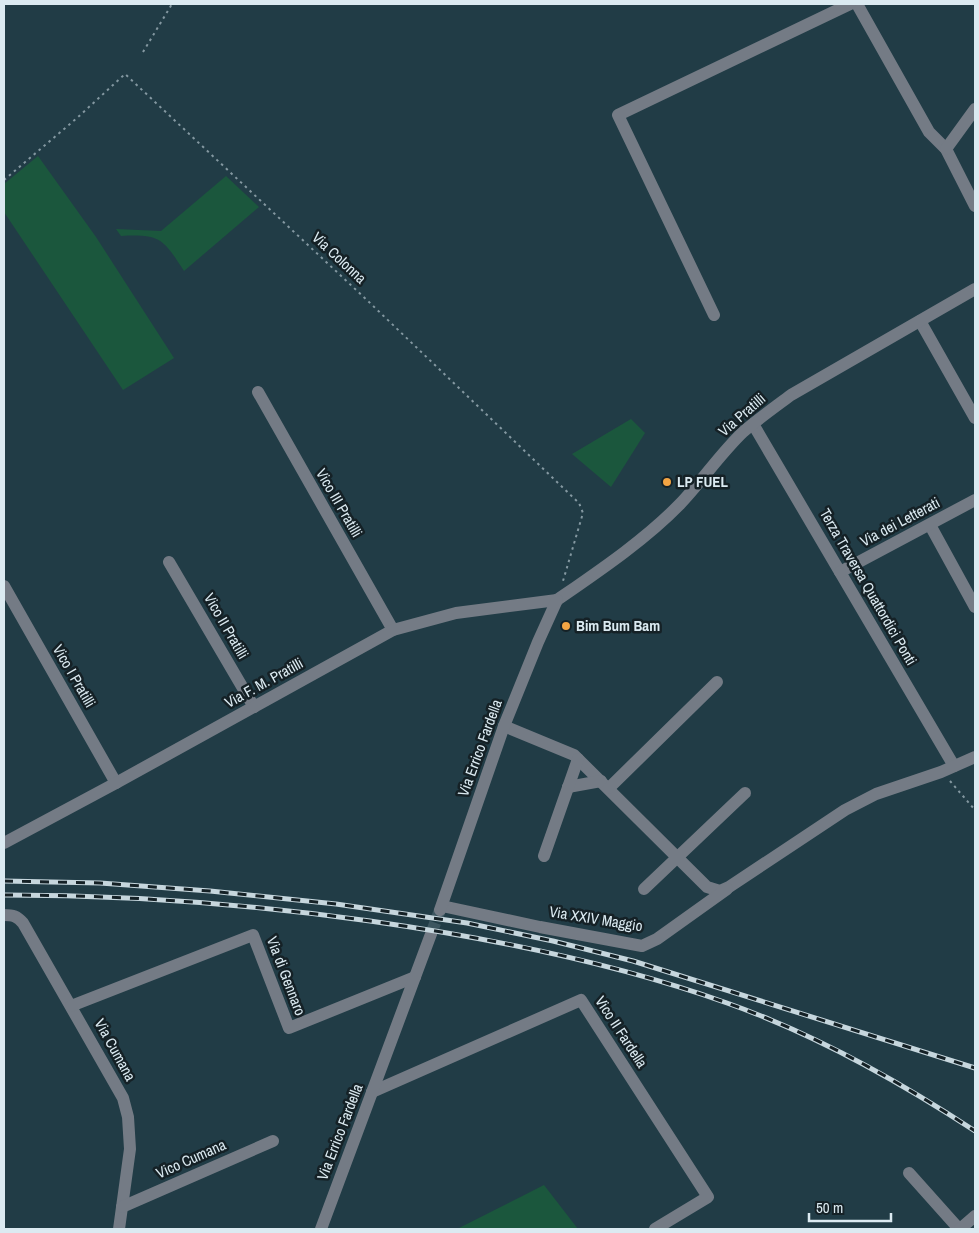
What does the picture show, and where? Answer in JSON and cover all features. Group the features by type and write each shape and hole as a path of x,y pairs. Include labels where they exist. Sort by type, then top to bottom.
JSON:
{"street":[{"path":"714,315 618,115 850,4"},
{"path":"857,4 929,132 946,149 975,206"},
{"path":"946,149 975,109"},
{"name":"Via Pratilli","path":"557,600 625,551 679,504 742,434 791,395 975,289"},
{"path":"920,321 975,418"},
{"name":"Vico III Pratilli","path":"258,392 393,630"},
{"name":"Terza Traversa Quattordici Ponti","path":"753,424 954,766"},
{"name":"Via dei Letterati","path":"840,572 975,500"},
{"path":"930,525 975,607"},
{"name":"Vico II Pratilli","path":"170,562 254,707"},
{"name":"Vico I Pratilli","path":"4,586 116,783"},
{"name":"Via F. M. Pratilli","path":"4,843 393,630 456,612 557,600"},
{"name":"Via Errico Fardella","path":"441,908 504,726 557,600"},
{"path":"568,787 605,785 717,682"},
{"path":"504,726 574,755 707,887 720,891 730,887"},
{"path":"942,772 975,757"},
{"path":"544,856 578,760"},
{"name":"Via XXIV Maggio","path":"441,908 642,946 657,939 730,887 845,810 876,794 942,772"},
{"path":"644,889 745,793"},
{"name":"Via Cumana","path":"4,915 14,915 23,923 123,1098 128,1117 130,1148 119,1229"},
{"name":"Via Errico Fardella","path":"321,1229 431,934"},
{"name":"Via di Gennaro","path":"71,1006 253,935 289,1028 415,977"},
{"name":"Vico II Fardella","path":"372,1092 581,1000 708,1197 655,1229"},
{"name":"Vico Cumana","path":"122,1207 273,1141"},
{"path":"909,1172 959,1229 975,1216"}],"path":[{"path":"142,52 172,4"},
{"name":"Via Colonna","path":"4,180 125,74 369,302 579,503 583,513 557,600"},
{"path":"942,772 975,810"}],"green space":[{"path":"38,156 96,237 174,358 123,390 4,212 4,184"},
{"path":"226,176 259,207 184,271 171,252 160,241 145,236 121,236 116,229 161,231"},
{"path":"631,419 645,433 611,487 572,454"},
{"path":"544,1185 578,1229 457,1229"}],"tunnel":[{"path":"431,934 440,910"}],"railway":[{"path":"4,881 100,883 210,891 336,904 467,923 553,941 633,961 975,1068"},
{"path":"4,895 96,897 233,905 370,921 460,935 550,953 640,975 684,988 760,1015 824,1044 885,1076 975,1131"}],"place":[{"name":"LP FUEL","path":"667,482"},
{"name":"Bim Bum Bam","path":"566,626"}]}
